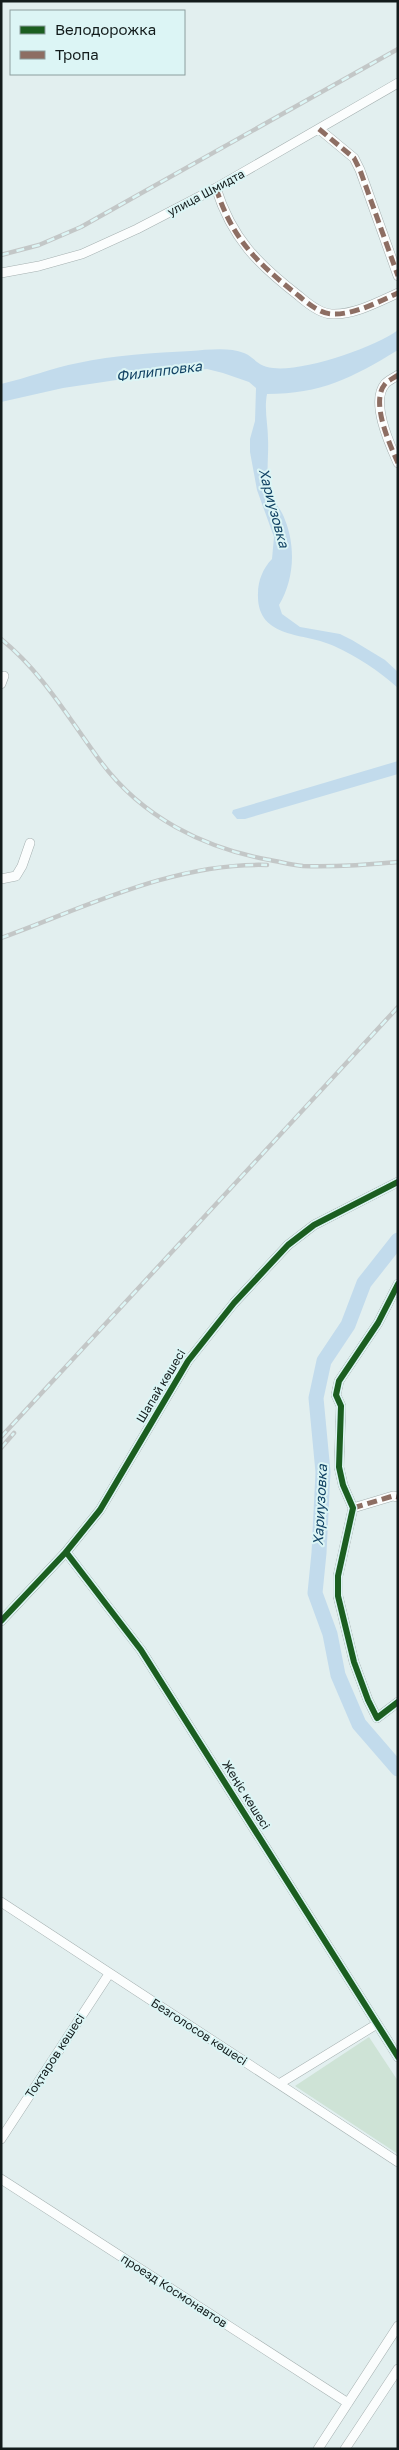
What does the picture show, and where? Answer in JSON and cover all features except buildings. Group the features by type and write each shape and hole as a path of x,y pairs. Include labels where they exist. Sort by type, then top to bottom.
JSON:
{"street":[{"name":"улица Шмидта","path":"1,273 39,266 82,254 137,229 216,188 398,83"},
{"path":"319,129 354,158 398,276"},
{"path":"216,188 225,214 247,249 271,275 310,305 331,314 367,306 398,293"},
{"path":"398,375 384,384 380,399 381,417 388,443 398,463"},
{"path":"1,879 16,876 22,866 30,842"},
{"name":"Шапай көшесі","path":"1,1621 66,1552 100,1510 188,1361 234,1303 288,1245 314,1225 398,1182"},
{"path":"398,1284 378,1323 339,1381 336,1395 341,1406 339,1467 343,1485 353,1508 338,1576 338,1596 354,1662 377,1718 398,1702"},
{"path":"353,1508 393,1496 398,1498"},
{"name":"Жеңіс көшесі","path":"66,1552 142,1650 398,2056"},
{"name":"Безголосов көшесі","path":"1,1902 398,2162"},
{"name":"Тоқтаров көшесі","path":"1,2139 109,1974"},
{"path":"279,2084 377,2024"},
{"name":"проезд Космонавтов","path":"1,2178 348,2403"},
{"path":"318,2449 398,2326"},
{"path":"345,2449 398,2369"}],"green space":[{"path":"369,2037 398,2081 398,2154 295,2086"}],"water":[{"name":"Филипповка","path":"398,330 398,350 366,369 320,387 304,391 267,394 266,406 269,486 272,497 282,513 289,530 292,552 288,585 279,605 282,614 300,627 340,634 385,660 398,672 398,688 360,659 343,650 322,642 284,632 274,627 265,619 260,608 258,593 262,575 272,559 274,537 257,490 250,452 250,439 255,421 256,388 249,382 207,369 177,371 63,388 1,402 1,384 92,360 120,356 225,349 244,353 267,367 286,368 319,362 356,351"},
{"path":"398,761 398,774 245,819 237,819 232,813 233,810"}],"waterway":[{"name":"Хариузовка","path":"398,1240 364,1283 348,1325 324,1361 316,1398 323,1472 315,1593 330,1634 338,1675 359,1724 398,1769"}],"railway":[{"path":"1,255 39,245 81,227 398,49"},
{"path":"1,639 16,652 43,682 117,782 135,799 176,827 198,838 245,855 295,865 339,866 398,862"},
{"path":"1,938 98,900 165,879 233,866 267,865"},
{"path":"1,1437 398,1007"},
{"path":"1,1448 14,1433"}],"marked path":[{"path":"319,129 354,158 398,276"},
{"path":"216,188 230,222 248,249 271,273 314,308 328,314 340,314 366,307 398,293"},
{"path":"398,375 385,384 381,392 380,401 383,424 398,463"},
{"path":"353,1508 393,1496 398,1497"}],"cycle path":[{"path":"1,1621 66,1552 100,1510 188,1361 234,1303 288,1245 314,1225 398,1182"},
{"path":"398,1284 378,1323 339,1381 336,1395 341,1406 339,1467 343,1485 353,1508 338,1576 338,1596 354,1662 377,1718 398,1702"},
{"path":"66,1552 141,1650 398,2057"}]}
